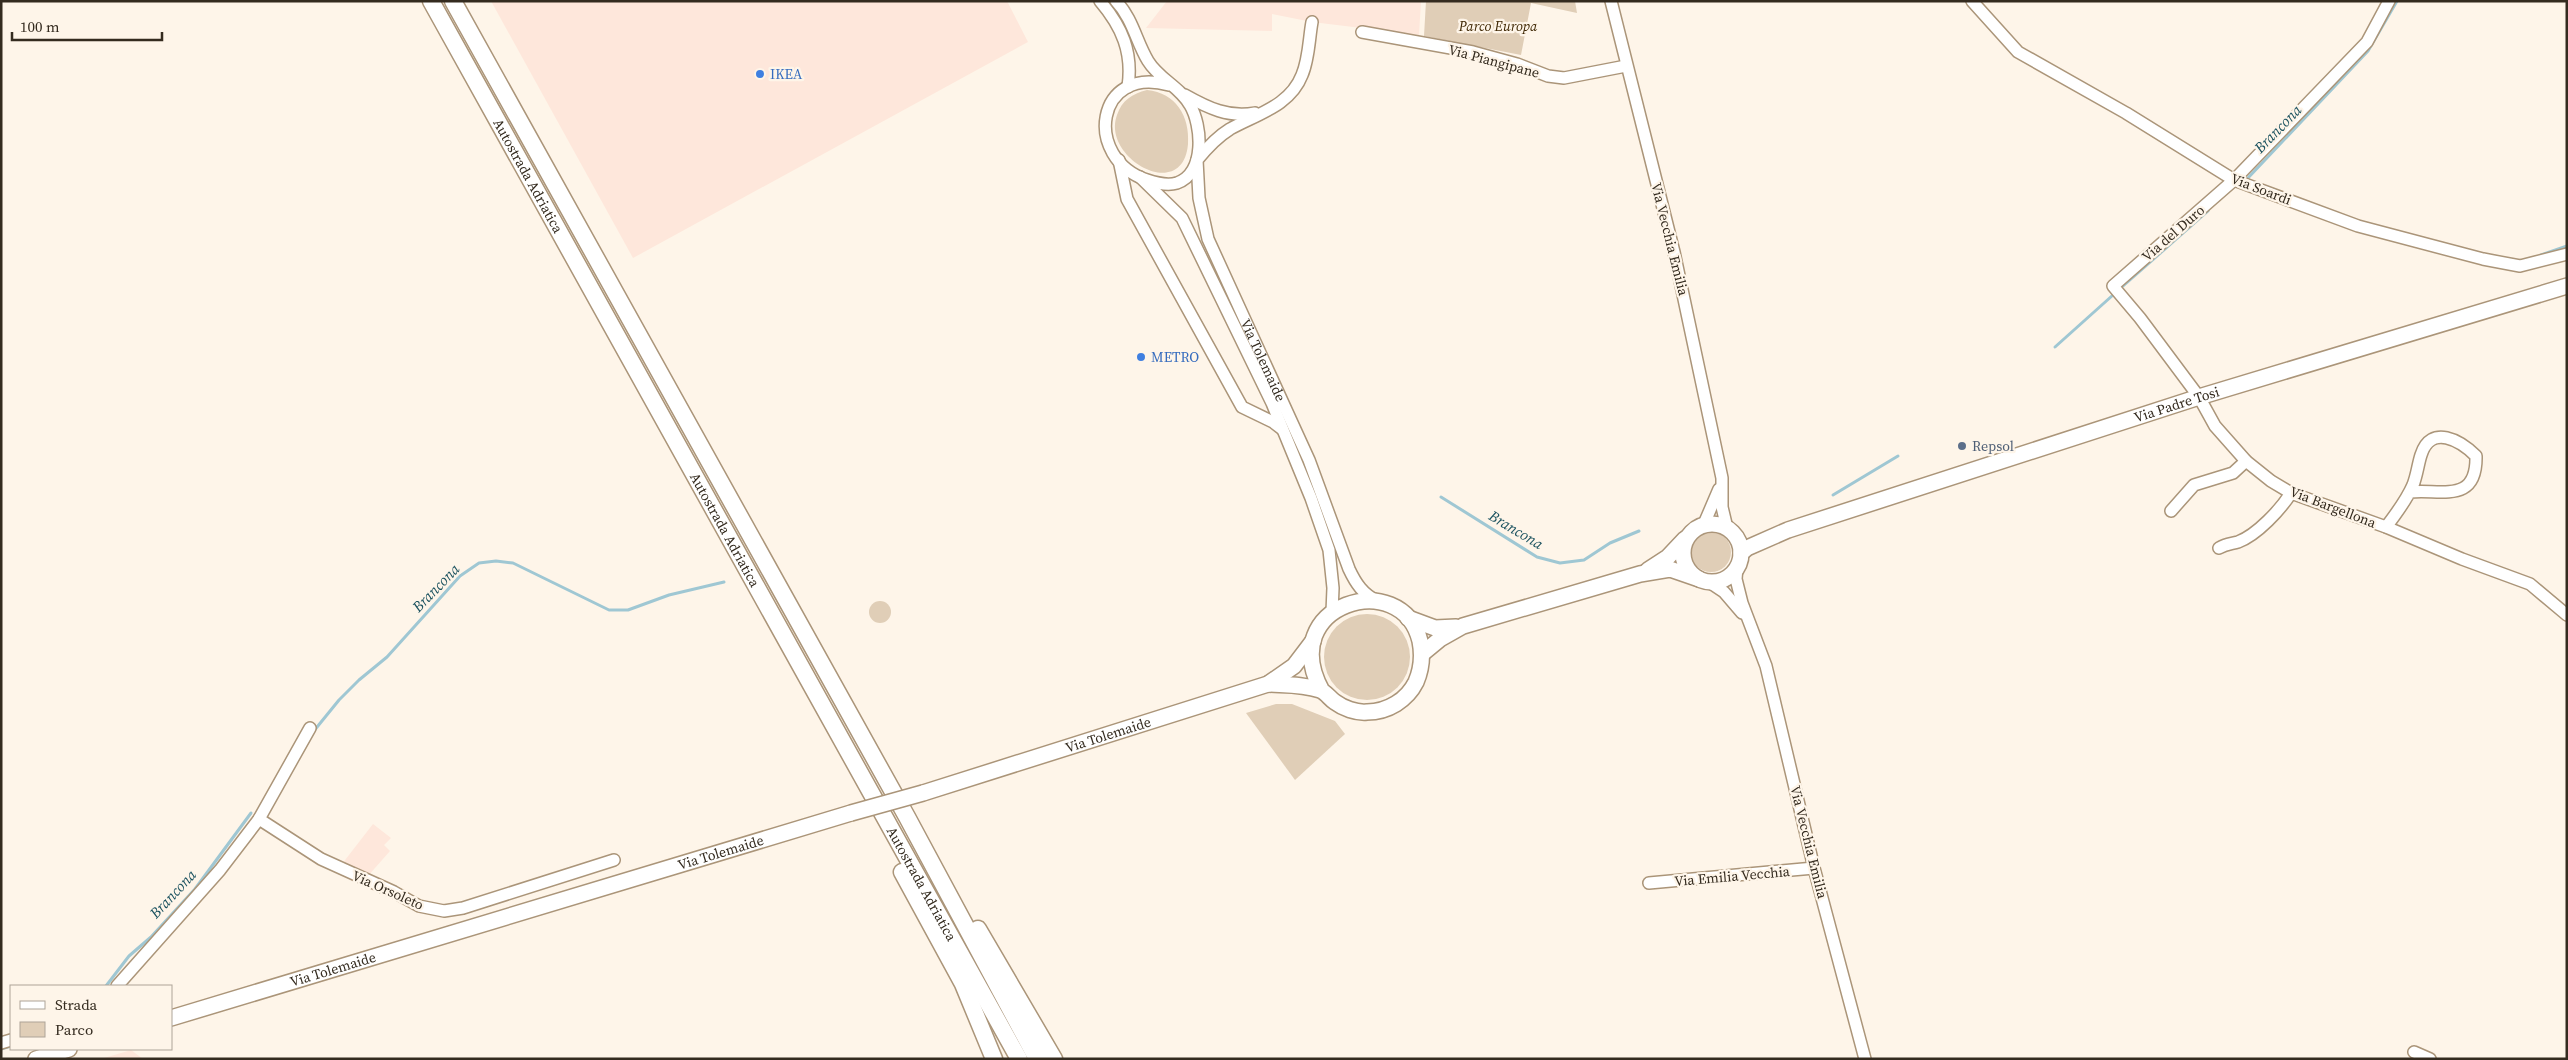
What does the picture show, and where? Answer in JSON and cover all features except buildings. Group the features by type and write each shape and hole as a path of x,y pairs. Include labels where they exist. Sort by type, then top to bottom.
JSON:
{"highway":[{"name":"Autostrada Adriatica","path":"431,1 1019,1059"},
{"name":"Autostrada Adriatica","path":"453,1 906,817 1037,1059"},
{"path":"816,695 833,739 963,984 994,1059"},
{"path":"906,817 990,948 1054,1059"}],"main road":[{"name":"Via Padre Tosi","path":"1788,530 2199,397 2567,286"},
{"name":"Via Tolemaide","path":"1640,574 1656,566 1692,530 1704,524"},
{"path":"1704,524 1718,524 1730,530 1751,535 1788,530"},
{"path":"1730,530 1738,539 1739,560"},
{"path":"1685,539 1682,555 1684,564 1689,572 1704,580 1722,580 1730,576 1747,548 1788,530"},
{"name":"Via Tolemaide","path":"172,1018 923,793 1268,684 1294,666 1312,641 1320,625 1332,612 1354,602 1379,602 1394,608 1408,618 1434,628 1463,626 1640,574 1670,569 1704,580"},
{"path":"1408,618 1418,634 1423,653"},
{"name":"Via Tolemaide","path":"1268,684 1297,685 1322,691 1335,702 1350,710 1366,712 1383,710 1398,703 1412,690 1420,672 1423,653 1440,639 1463,626"},
{"path":"1312,641 1310,658 1314,676 1322,691"},
{"path":"36,1059 67,1050"}],"street":[{"path":"1100,1 1115,18 1127,46 1130,71 1128,86"},
{"name":"Via Tolemaide","path":"1116,1 1133,25 1147,59 1155,72 1169,85 1205,106 1226,114 1244,115 1266,111"},
{"name":"Via Vecchia Emilia","path":"1611,1 1674,252 1722,478 1722,507 1730,530"},
{"name":"Via Soardi","path":"1972,1 2018,52 2126,113 2234,180 2358,226 2482,260 2520,266 2567,254"},
{"name":"Via del Duro","path":"2113,286 2234,180 2367,42 2389,1"},
{"name":"Via Tolemaide","path":"1140,177 1157,183 1178,182 1190,172 1208,146 1230,130 1282,102 1303,74 1312,22"},
{"name":"Via Piangipane","path":"1362,32 1473,52 1517,64 1548,76 1564,78 1626,66"},
{"name":"Via Tolemaide","path":"1169,85 1156,81 1141,82 1128,86 1116,95 1108,107 1104,121 1105,136 1110,149 1119,160 1140,177 1182,218 1243,342 1283,430 1311,498 1329,550 1333,588 1332,612"},
{"name":"Via Tolemaide","path":"1181,93 1190,104 1198,131 1199,198 1208,239 1309,460 1356,584 1367,596 1379,602"},
{"path":"1119,160 1127,199 1242,408 1272,422 1283,430"},
{"name":"Via Bargellona","path":"2113,286 2140,318 2199,397 2214,426 2246,462 2291,493 2386,527 2462,559 2530,584 2567,615"},
{"path":"2386,527 2410,492 2421,452 2430,441 2442,437 2452,438 2466,446 2476,456 2476,470 2469,484 2460,490 2449,494 2410,492"},
{"path":"2171,512 2194,485 2234,472 2246,462"},
{"path":"1704,524 1714,504 1722,478"},
{"path":"2219,548 2227,543 2238,542 2260,527 2283,506 2291,493"},
{"name":"Via Vecchia Emilia","path":"1739,560 1736,579 1742,603 1766,666 1814,868 1865,1059"},
{"path":"1704,580 1729,598 1752,626"},
{"path":"118,985 202,891 259,819 310,728"},
{"name":"Via Orsoleto","path":"259,819 321,859 419,906 444,911 463,908 614,860"},
{"name":"Via Emilia Vecchia","path":"1650,883 1814,868"},
{"path":"2414,1052 2430,1059"}],"shaded area":[{"path":"491,1 1007,1 1028,42 633,258"},
{"path":"1167,1 1421,1 1419,35 1312,22 1272,14 1272,31 1146,28"},
{"path":"373,824 391,838 384,845 390,851 367,877 342,864"},
{"path":"131,1050 143,1059 101,1059"}],"green space":[{"name":"Parco Europa","path":"1426,1 1575,1 1577,13 1531,3 1521,55 1424,36"},
{"path":"1147,90 1157,92 1173,101 1184,115 1187,124 1188,144 1183,162 1173,171 1159,173 1145,168 1131,159 1121,146 1115,131 1117,115 1122,105 1137,93"},
{"path":"1711,532 1722,535 1728,541 1731,552 1728,563 1722,569 1711,572 1700,569 1694,563 1691,552 1694,541 1700,535"},
{"path":"880,601 888,604 891,612 888,620 880,623 872,620 869,612 872,604"},
{"path":"1367,614 1384,617 1398,626 1407,640 1410,657 1407,674 1398,688 1384,697 1367,700 1350,697 1336,688 1327,674 1324,657 1327,640 1336,626 1350,617"},
{"path":"1276,704 1292,704 1335,721 1345,734 1295,780 1246,713"}],"waterway":[{"name":"Brancona","path":"2247,179 2368,51 2397,1"},
{"name":"Brancona","path":"2123,286 2208,211"},
{"name":"Brancona","path":"2541,255 2567,246"},
{"name":"Brancona","path":"2055,347 2113,295"},
{"name":"Brancona","path":"1833,495 1898,456"},
{"name":"Brancona","path":"1441,497 1537,557 1560,563 1584,560 1610,543 1639,531"},
{"name":"Brancona","path":"313,732 339,700 359,680 387,657 460,576 479,563 496,561 513,563 609,610 628,610 669,595 724,582"},
{"name":"Brancona","path":"107,985 129,956 151,937 195,889 251,813"},
{"name":"Brancona","path":"1,1049 10,1046"}],"place":[{"name":"IKEA","path":"760,74"},
{"name":"METRO","path":"1141,357"},
{"name":"Repsol","path":"1962,446"}]}
